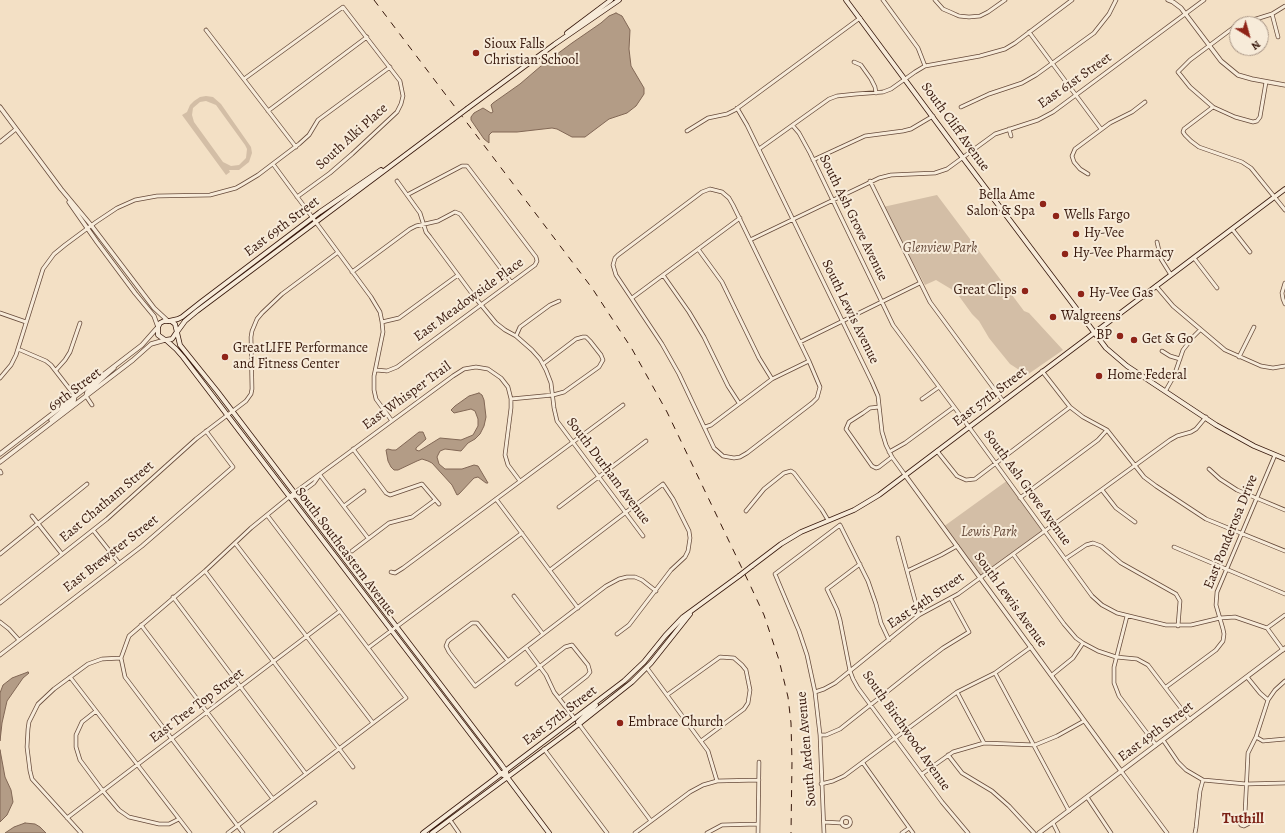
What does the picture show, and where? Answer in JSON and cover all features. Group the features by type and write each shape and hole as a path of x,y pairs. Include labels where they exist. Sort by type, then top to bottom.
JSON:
{"main road":[{"name":"South Cliff Avenue","path":"846,0 1106,348 1118,359 1234,435 1254,446 1285,459"},
{"name":"East 69th Street","path":"177,333 185,321 193,314 555,44 571,30 615,1"},
{"name":"East 69th Street","path":"168,321 182,317 312,218 410,151"},
{"name":"East 57th Street","path":"423,833 606,695 638,669 677,622 793,537 809,528 847,513 870,501 1285,189"},
{"path":"168,321 175,324 177,333 172,339 165,340 159,337 157,328 162,322 168,321"},
{"name":"South Southeastern Avenue","path":"177,333 180,345 506,771 507,777"},
{"name":"South Southeastern Avenue","path":"165,340 176,348 391,631 501,774 507,777 549,833"},
{"name":"East 57th Street","path":"432,833 620,692 646,668 683,622 699,606"},
{"path":"579,724 580,719 606,695"}],"street":[{"path":"883,0 918,48 925,66"},
{"path":"934,0 950,12 959,16 969,17 980,16 1005,0"},
{"path":"759,150 829,99 837,96 876,93 891,88 925,66 1005,49 1072,0"},
{"path":"961,107 989,94 1022,83 1036,75 1094,33 1109,14 1116,0"},
{"path":"1168,0 1178,4 1221,61 1238,75 1285,85"},
{"name":"East 61st Street","path":"750,240 870,181 890,175 935,173 947,169 990,138 1009,129 1030,123 1046,116 1204,0"},
{"path":"1266,16 1285,6"},
{"name":"South Alki Place","path":"244,79 343,7 400,81 402,89 400,108 352,154 330,173 297,197"},
{"path":"1272,14 1278,37"},
{"path":"687,131 708,118 727,114 738,108 860,18"},
{"path":"206,30 296,147"},
{"path":"1229,31 1184,65 1178,72 1190,87 1213,107 1235,118 1255,122 1260,117 1266,82"},
{"path":"1029,32 1101,129"},
{"path":"268,111 367,37"},
{"path":"854,62 861,65 874,83 876,93"},
{"path":"0,378 13,360 18,349 40,276 46,264 58,250 91,225 117,208 140,198 157,196 210,195 236,188 255,177 296,147 306,138 318,120 390,67"},
{"path":"1088,174 1077,166 1073,160 1072,154 1078,147 1101,129 1132,112 1144,102"},
{"path":"0,107 61,189 91,225 154,308 168,321"},
{"path":"1213,107 1184,129 1183,132 1187,138 1194,144 1242,162 1251,168 1285,210"},
{"name":"South Lewis Avenue","path":"738,108 872,382 878,396 882,432 889,452 1167,833"},
{"path":"813,160 868,135 911,129 933,116"},
{"name":"South Ash Grove Avenue","path":"793,126 799,133 813,160 893,325 1096,600 1111,610 1127,616 1162,624 1178,626 1235,616 1267,628"},
{"path":"0,142 16,129"},
{"path":"1009,129 1011,136"},
{"path":"273,164 375,303 382,322 383,332 374,381 374,395 392,421"},
{"name":"East Meadowside Place","path":"376,370 387,372 393,370 535,265 537,259 467,166 462,166 407,195"},
{"name":"South Durham Avenue","path":"397,181 420,213 430,237 473,295 496,323 516,336 532,350 543,364 550,377 557,421 643,536"},
{"path":"870,181 920,283 934,308 1003,401"},
{"path":"0,454 119,363 146,341 157,328 154,316 137,296 87,228 61,189"},
{"path":"710,189 719,190 729,198 740,218 820,387 817,398 812,403 747,453 740,457 734,458 723,456 714,448 679,374 662,344 616,274 613,265 615,258 618,255 702,192 710,189"},
{"path":"352,272 410,229 416,226 438,221 452,213 458,212 511,282"},
{"path":"632,298 740,218"},
{"path":"1232,229 1250,252"},
{"path":"1157,242 1161,259 1171,275"},
{"path":"698,249 722,282 759,358 772,379"},
{"name":"East Chatham Street","path":"0,603 93,530 206,431 246,401 251,394 251,337 257,319 282,294 338,253"},
{"path":"1194,258 1217,288"},
{"path":"382,322 399,318 458,275"},
{"path":"663,275 689,312 704,337 728,386 739,403"},
{"path":"800,342 920,283"},
{"path":"1285,283 1282,293 1285,304"},
{"path":"1156,286 1173,306 1218,346 1261,366 1273,368 1285,366"},
{"path":"516,336 520,327 550,305 559,301"},
{"path":"0,313 26,322"},
{"path":"56,370 66,360 80,323"},
{"path":"1239,357 1254,327"},
{"path":"1166,390 1174,376 1188,342 1200,330"},
{"path":"511,399 553,395 568,390 599,367 602,363 602,357 588,338 582,337 576,339 543,364"},
{"name":"69th Street","path":"0,462 151,344 165,340"},
{"path":"18,349 46,361 56,370 76,398 54,417 47,426"},
{"path":"1162,351 1170,356 1180,359"},
{"path":"705,427 711,425 772,379 809,361"},
{"path":"92,404 86,396 86,392 110,373 119,363"},
{"name":"East Whisper Trail","path":"121,658 128,636 205,571 267,515 295,494 314,483 320,475 458,372 472,368 484,368 498,375 508,387 511,399 506,455 508,465 520,481"},
{"path":"1042,371 1070,407 1083,417 1107,430 1144,477 1156,486 1206,519 1285,551"},
{"path":"0,372 4,374"},
{"path":"922,400 939,387"},
{"path":"391,572 395,572 403,568 623,405"},
{"path":"879,406 870,408 849,422 846,429 872,466 876,468 879,467 892,457"},
{"path":"889,452 905,443 954,407"},
{"path":"937,451 957,476 966,480 975,479 1070,407"},
{"name":"East 54th Street","path":"815,692 835,683 919,615 951,599 1170,440 1196,429 1206,417"},
{"path":"1020,498 1098,440 1107,430"},
{"name":"East Brewster Street","path":"0,655 148,541 233,467 206,431"},
{"path":"558,507 646,441"},
{"path":"353,450 386,493 390,495 422,484 439,504"},
{"name":"East Ponderosa Drive","path":"1166,687 1221,645 1224,634 1216,605 1216,595 1274,454"},
{"path":"1209,470 1237,490 1285,510"},
{"path":"746,511 764,489 784,473 791,471 808,491 828,520"},
{"path":"320,475 368,538"},
{"path":"0,554 87,484"},
{"path":"550,570 663,484 673,498 689,532 690,545 685,557 671,570 629,625 617,634"},
{"path":"1102,490 1116,508 1135,522"},
{"path":"344,506 364,491"},
{"path":"496,499 578,608"},
{"path":"352,551 389,523 412,517 435,500"},
{"path":"228,833 406,698 267,515"},
{"path":"32,516 62,554"},
{"name":"South Arden Avenue","path":"824,833 820,735 815,692 807,655 799,631 775,574 840,525 860,564"},
{"path":"93,530 119,564"},
{"path":"368,648 522,533"},
{"path":"898,538 919,615"},
{"path":"235,543 373,723"},
{"path":"1065,559 1086,545 1093,543 1101,546 1121,563 1176,594 1180,601 1178,626"},
{"path":"907,571 957,546"},
{"path":"1174,547 1285,594"},
{"path":"1013,554 1069,631 1083,643 1098,651 1116,657 1134,659 1151,668 1190,720"},
{"path":"860,564 873,594 881,623 889,640"},
{"name":"South Birchwood Avenue","path":"860,564 827,589 840,620 850,671 855,684 942,802 968,833"},
{"path":"205,571 353,767"},
{"path":"508,661 477,623 472,623 448,641 446,646 475,686 526,648 606,586 619,579 635,577 642,580 656,591"},
{"path":"514,596 543,634"},
{"path":"173,597 306,774"},
{"path":"820,735 834,732 943,648 969,632 951,599"},
{"name":"East Tree Top Street","path":"67,818 340,611"},
{"path":"1284,649 1267,628 1285,615"},
{"path":"1127,616 1116,657 1113,677 1117,692 1156,745"},
{"path":"0,622 9,628 19,640"},
{"path":"141,625 206,713 273,799"},
{"path":"1052,675 1074,658 1083,643"},
{"path":"517,684 565,647 570,645 575,648 589,667 590,671 589,674 558,698"},
{"path":"821,784 840,779 957,692 995,673 1031,647"},
{"path":"526,648 540,666 558,698 574,719"},
{"name":"East 49th Street","path":"1039,833 1284,649"},
{"path":"667,695 720,657 734,658 746,670 750,690 748,703 744,709 701,741"},
{"path":"81,833 32,779 27,735 29,722 42,699 88,664 102,659 121,658 125,677 244,833"},
{"path":"646,668 711,756 717,781"},
{"path":"995,673 1035,745 1069,811"},
{"path":"70,677 190,833"},
{"path":"1248,677 1260,693 1268,700"},
{"path":"1244,814 1248,753 1256,737 1268,700 1275,690 1285,681"},
{"path":"957,692 984,743"},
{"path":"96,711 82,722 76,735 76,747 80,760 103,791 118,810 129,817 159,824 172,823 179,819"},
{"path":"922,774 948,755 984,743 1035,745 1057,736 1084,721"},
{"path":"579,724 651,821"},
{"path":"1256,737 1263,741 1285,739"},
{"path":"1163,740 1178,762 1186,770 1203,780 1246,784 1285,783"},
{"path":"544,749 607,833"},
{"path":"948,755 962,773 992,791 1009,806 1034,833"},
{"path":"758,833 759,762"},
{"path":"863,763 913,833"},
{"path":"636,833 703,785 717,781 759,780"},
{"path":"1195,833 1200,791 1203,780"},
{"path":"1087,797 1111,833"},
{"path":"275,833 315,803"},
{"path":"450,820 459,833"},
{"path":"824,822 841,823"},
{"path":"1053,823 1058,833"},
{"path":"708,833 722,825 758,824"},
{"path":"902,833 909,828"}],"green space":[{"path":"200,97 213,97 221,104 251,147 252,153 249,162 239,170 229,170 230,172 226,175 182,115 187,112 190,105 194,101","holes":["206,101 216,105 247,149 246,158 239,165 231,166 223,162 194,122 192,115 193,108 200,102"]},
{"name":"Glenview Park","path":"937,195 1024,311 1029,313 1063,350 1027,375 1010,364 989,338 979,321 956,292 936,280 925,285 883,207"},
{"name":"Lewis Park","path":"1008,480 1045,531 980,578 943,527"}],"shaded area":[{"path":"616,13 622,16 630,30 629,49 631,66 644,88 644,94 636,106 627,113 609,119 585,137 572,137 552,128 517,132 492,132 489,135 489,143 484,139 471,120 474,113 483,108 491,113 493,112 491,105 493,103 572,43 609,16"},
{"path":"479,393 482,395 484,400 486,417 480,434 468,443 461,451 445,449 440,451 437,457 439,464 445,469 462,469 474,465 478,466 488,483 478,477 474,478 457,495 452,485 432,463 428,461 422,459 398,470 394,470 391,467 386,450 396,450 419,432 423,432 426,439 416,448 416,450 419,451 440,438 461,440 473,435 478,426 478,419 475,411 471,409 454,413 451,410 469,396"},
{"path":"28,672 29,673 23,678 7,701 0,741 0,693 3,685 12,678"},
{"path":"0,750 5,777 11,790 13,802 7,815 0,822"},
{"path":"25,823 35,824 46,833 5,833 14,827"}],"railway":[{"path":"374,0 592,288 632,349 667,412 764,615 779,660 788,697 791,723 791,833"}],"place":[{"name":"Sioux Falls Christian School","path":"476,53"},
{"name":"Bella Ame Salon & Spa","path":"1043,204"},
{"name":"Wells Fargo","path":"1056,216"},
{"name":"Hy-Vee","path":"1076,234"},
{"name":"Hy-Vee Pharmacy","path":"1065,254"},
{"name":"Great Clips","path":"1025,291"},
{"name":"Hy-Vee Gas","path":"1081,294"},
{"name":"Walgreens","path":"1053,317"},
{"name":"BP","path":"1120,336"},
{"name":"Get & Go","path":"1134,340"},
{"name":"GreatLIFE Performance and Fitness Center","path":"225,357"},
{"name":"Home Federal","path":"1099,376"},
{"name":"Embrace Church","path":"620,723"}],"district":[{"name":"Tuthill","path":"1243,819"}]}
